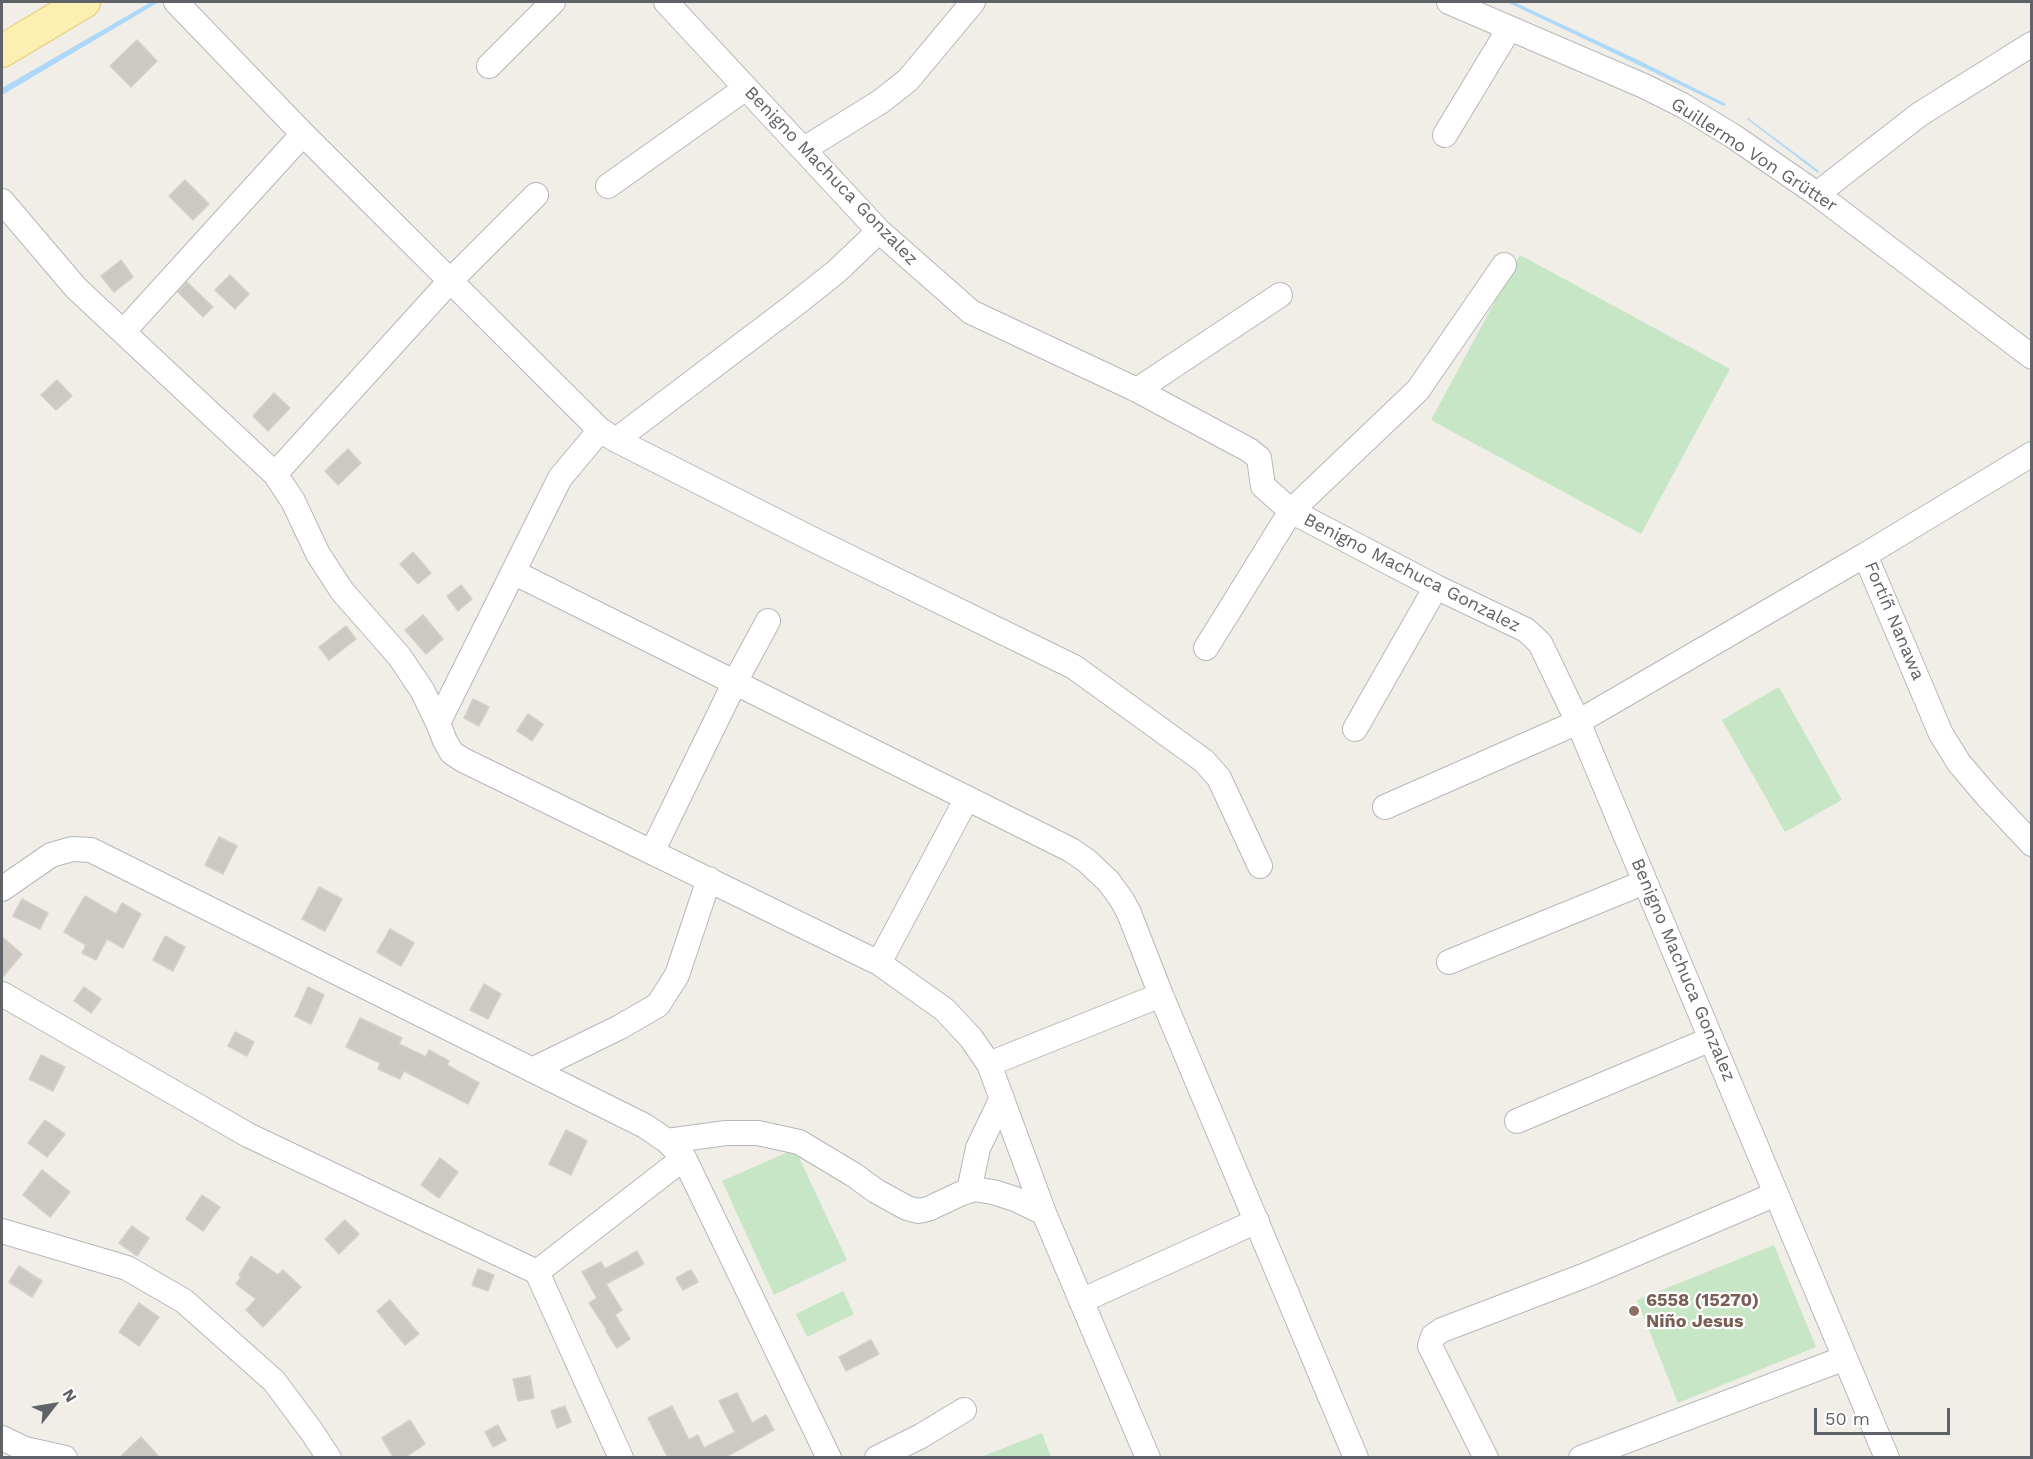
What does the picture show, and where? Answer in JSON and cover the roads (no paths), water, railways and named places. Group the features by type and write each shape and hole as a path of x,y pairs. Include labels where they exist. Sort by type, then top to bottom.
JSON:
{"main road":[{"path":"2,51 84,2"}],"street":[{"path":"176,2 303,134 608,435 810,538 1074,667 1204,761 1220,778 1260,866"},
{"path":"489,66 553,2"},
{"name":"Benigno Machuca Gonzalez","path":"666,2 879,231 971,312 1137,390 1255,454 1260,463 1263,486 1291,511 1436,587 1526,630 1540,643 1578,722 1887,1458"},
{"path":"804,149 880,102 908,80 973,2"},
{"name":"Guillermo Von Grütter","path":"1449,2 1644,86 1682,105 1817,194 2031,357"},
{"path":"1445,135 1509,29"},
{"path":"1817,194 1920,114 2031,44"},
{"path":"608,186 746,88"},
{"path":"123,332 303,134"},
{"path":"275,474 450,281 536,195"},
{"path":"2,201 76,288 275,474 293,501 318,554 342,591 399,656 422,690 452,753 879,963 945,1010 971,1038 989,1064 1044,1213 1148,1458"},
{"path":"438,723 560,478 608,435 793,306 837,271 879,231"},
{"path":"1206,648 1291,511 1418,390 1504,265"},
{"path":"1137,390 1280,295"},
{"name":"Fortíñ Nanawa","path":"2031,454 1865,555 1941,734 1959,763 2031,844"},
{"path":"1384,807 1578,722 1865,555"},
{"path":"513,572 1071,850 1087,861 1109,882 1129,914 1356,1458"},
{"path":"1355,729 1436,587"},
{"path":"652,852 735,682 768,621"},
{"path":"879,963 967,798"},
{"path":"2,889 51,855 72,849 91,850 645,1126 676,1149 829,1458"},
{"path":"531,1070 620,1027 658,1005 677,975 709,879"},
{"path":"1449,962 1645,882"},
{"path":"2,994 248,1135 537,1272 621,1458"},
{"path":"989,1064 1161,995"},
{"path":"1517,1121 1711,1039"},
{"path":"969,1191 978,1148 1002,1098"},
{"path":"537,1272 676,1149 726,1133 758,1133 799,1142 876,1191 918,1211 974,1189 993,1191 1044,1213"},
{"path":"1486,1458 1430,1346 1433,1336 1442,1330 1586,1275 1776,1194"},
{"path":"1081,1301 1257,1221"},
{"path":"2,1231 127,1269 184,1301 274,1381 312,1432 328,1458"},
{"path":"1581,1458 1845,1358"},
{"path":"877,1458 921,1436 934,1426 964,1410"},
{"path":"2,1438 25,1449 65,1458"}],"water":[{"path":"151,2 159,2 2,95 2,88"},
{"path":"1507,2 1514,2 1726,104 1724,106"},
{"path":"1747,119 1819,171 1818,173"}],"place":[{"name":"6558 (15270) Niño Jesus","path":"1634,1311"}]}
